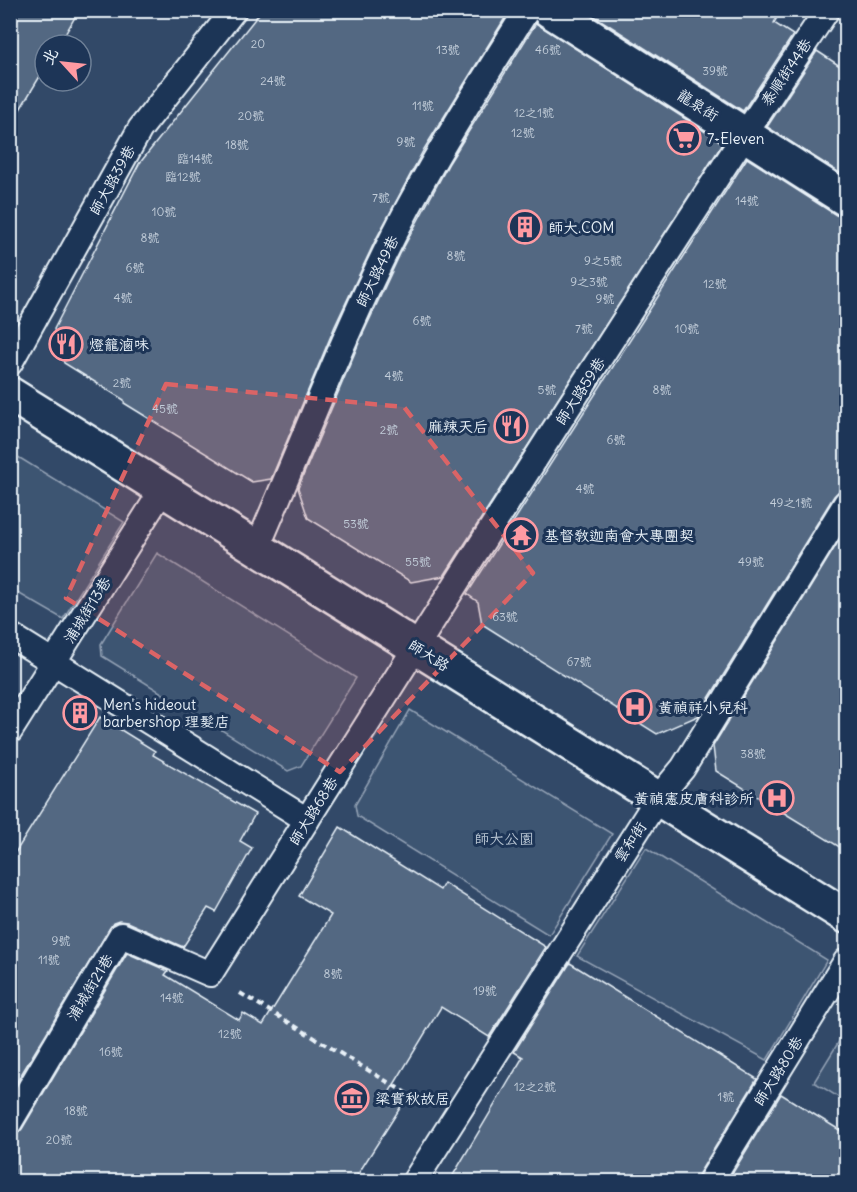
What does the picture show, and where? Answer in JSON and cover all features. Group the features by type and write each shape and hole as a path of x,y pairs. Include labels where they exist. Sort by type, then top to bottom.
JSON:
{"street":[{"name":"龍泉街","path":"549,10 846,199"},
{"name":"師大路","path":"10,394 846,916"}],"lane":[{"name":"師大路39巷","path":"10,363 140,129 234,10"},
{"name":"師大路49巷","path":"257,548 360,306 409,207 461,113 527,10"},
{"name":"泰順街44巷","path":"745,134 827,10"},
{"name":"師大路59巷","path":"416,647 745,134"},
{"name":"浦城街13巷","path":"10,731 163,489"},
{"name":"雲和街","path":"414,1182 658,798 683,768 846,503"},
{"path":"10,635 307,819"},
{"name":"師大路68巷","path":"210,974 416,647"},
{"name":"浦城街21巷","path":"10,1122 121,935 210,974"},
{"name":"師大路80巷","path":"710,1182 846,961"}],"path":[{"path":"210,974 453,1120"}],"highlighted area":[{"path":"166,384 404,407 533,573 340,772 66,598"}],"shaded area":[{"path":"10,11 846,11 846,1181 11,1181"}],"green space":[{"path":"10,452 124,522 63,619 11,589"},
{"path":"157,553 356,678 301,766 288,771 102,656 101,644"},
{"name":"師大公園","path":"410,710 612,834 549,935 357,816 355,805"},
{"path":"646,848 827,960 767,1060 577,956"},
{"path":"846,1030 846,1102 814,1082"}],"building":[{"path":"10,10 79,10 66,33 33,33 33,88 10,126"},
{"path":"262,10 510,10 424,149 375,241 335,326 271,479 252,482 64,363 54,329 139,164"},
{"path":"585,10 781,10 774,23 793,35 743,111"},
{"path":"536,23 723,143 444,576 411,582 308,518 298,488 361,338 400,254 449,163"},
{"path":"817,51 846,70 846,177 767,127"},
{"path":"747,158 836,215 846,218 846,489 840,490 834,496 698,716 657,734 482,624 478,602 467,594"},
{"path":"846,529 846,851 716,771 713,746"},
{"path":"100,717 155,751 153,755 255,814 240,841 252,848 216,912 208,908 183,947 127,922 113,923 10,1093 10,861"},
{"path":"340,827 440,890 444,883 546,947 489,1037 441,1007 387,1096 402,1105 353,1182 10,1182 10,1136 22,1129 127,953 168,971 165,975 239,1020 243,1013 263,1025 331,915 299,896"},
{"path":"570,963 757,1079 698,1175 696,1182 449,1182 523,1057 514,1052"},
{"path":"781,1094 846,1134 846,1182 727,1182"}],"place":[{"name":"7-Eleven","path":"684,138"},
{"name":"師大.COM","path":"525,227"},
{"name":"燈籠滷味","path":"66,344"},
{"name":"麻辣天后","path":"511,426"},
{"name":"基督教迦南會大專團契","path":"521,535"},
{"name":"黃禎祥小兒科","path":"635,707"},
{"name":"Men's hideout barbershop 理髮店","path":"80,713"},
{"name":"黃禎憲皮膚科診所","path":"777,798"},
{"name":"梁實秋故居","path":"352,1098"}]}
